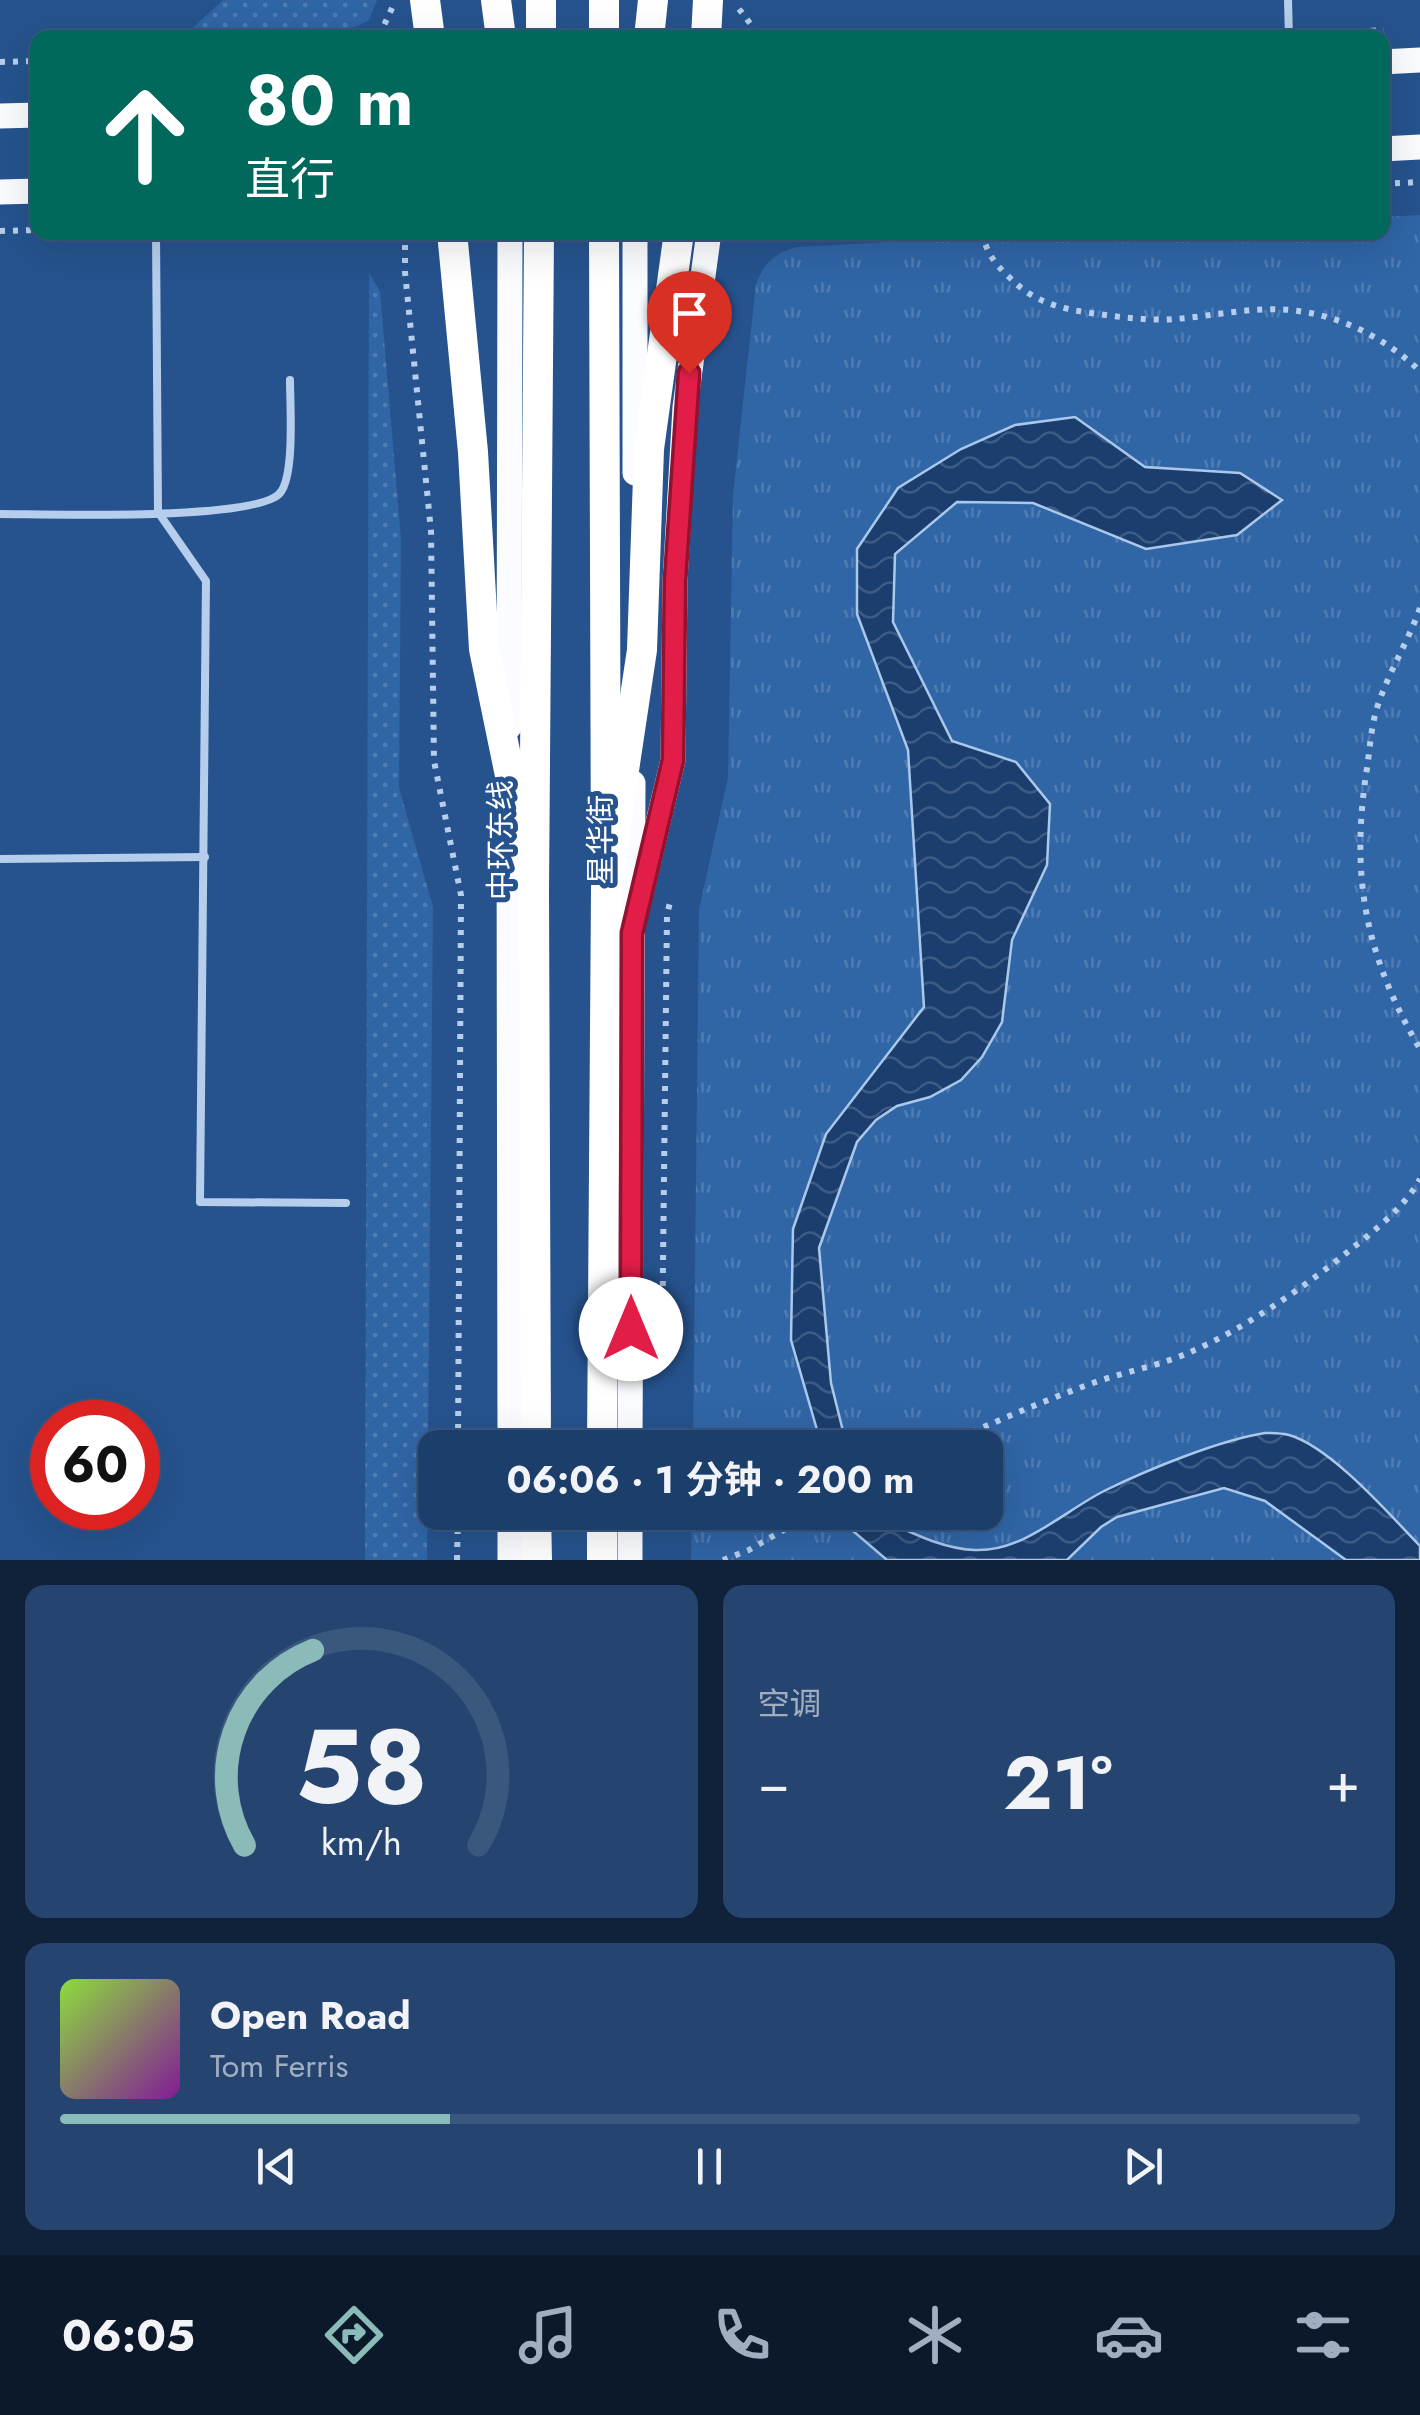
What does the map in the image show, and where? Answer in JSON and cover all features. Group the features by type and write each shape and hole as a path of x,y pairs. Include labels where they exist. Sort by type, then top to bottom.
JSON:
{"highway":[{"path":"426,0 429,30"},
{"path":"496,0 500,30"},
{"path":"541,0 541,30"},
{"path":"604,0 604,30"},
{"path":"651,30 653,0"},
{"path":"706,30 708,0"},
{"path":"453,240 473,452 484,649 534,892"},
{"name":"中环东线","path":"536,1430 534,892 539,240"},
{"path":"602,1430 606,890 604,240"},
{"path":"606,890 642,650 649,449 678,240"},
{"path":"536,1530 537,1560"},
{"path":"602,1530 602,1560"}],"main road":[{"path":"1390,62 1420,60"},
{"path":"0,116 30,115"},
{"path":"1390,149 1420,147"},
{"path":"0,192 30,191"},
{"path":"510,240 510,1430"},
{"name":"星华街","path":"630,1430 635,240"},
{"path":"632,933 673,760 675,581 685,407 708,240"},
{"path":"510,1530 510,1560"},
{"path":"630,1530 630,1560"}],"lane":[{"path":"1288,0 1289,30"},
{"path":"156,240 158,512 206,581 200,1202 346,1203"},
{"path":"0,514 158,512 263,504 280,493 288,475 290,380"},
{"path":"0,859 205,857"}],"path":[{"path":"382,30 393,9 393,0"},
{"path":"735,0 742,17 755,30"},
{"path":"1390,31 1401,30"},
{"path":"0,62 30,61"},
{"path":"1390,184 1420,182"},
{"path":"0,231 30,230"},
{"path":"405,240 431,531 434,761 461,896 458,1430"},
{"path":"984,240 1000,269 1044,304 1150,319 1295,310 1343,322 1379,339 1420,371"},
{"path":"1420,608 1374,721 1361,805 1359,868 1363,912 1372,947 1390,994 1420,1049"},
{"path":"977,1430 1217,1340 1326,1270 1394,1212 1420,1180"},
{"path":"458,1530 458,1560"},
{"path":"723,1560 784,1530"}],"green space":[{"path":"223,0 377,0 369,20 340,30 190,30"},
{"path":"1420,215 1420,1560 691,1560 692,1530 1003,1530 1003,1430 693,1430 699,910 728,777 733,495 759,277 777,255 798,247 927,240 1390,240 1390,217"},
{"path":"369,273 380,291 401,539 399,788 433,907 428,1430 418,1430 418,1530 427,1530 427,1560 365,1560"}],"water":[{"path":"1075,417 1145,467 1240,473 1282,500 1237,535 1146,549 1033,503 957,502 895,554 893,622 952,741 1016,762 1050,804 1047,865 1012,940 1002,1022 982,1057 961,1080 930,1097 897,1106 876,1120 857,1142 819,1248 831,1383 843,1430 817,1430 791,1340 793,1229 826,1134 924,1007 908,750 857,614 857,549 898,488 961,449 1015,425"},
{"path":"1286,1434 1323,1453 1420,1546 1420,1560 1346,1560 1265,1501 1224,1488 1117,1517 1067,1560 887,1560 852,1530 906,1530 947,1546 993,1549 1027,1537 1091,1498 1143,1473 1247,1437"}],"route":[{"path":"631,1329 632,933 673,760 675,581 689,373"}]}
